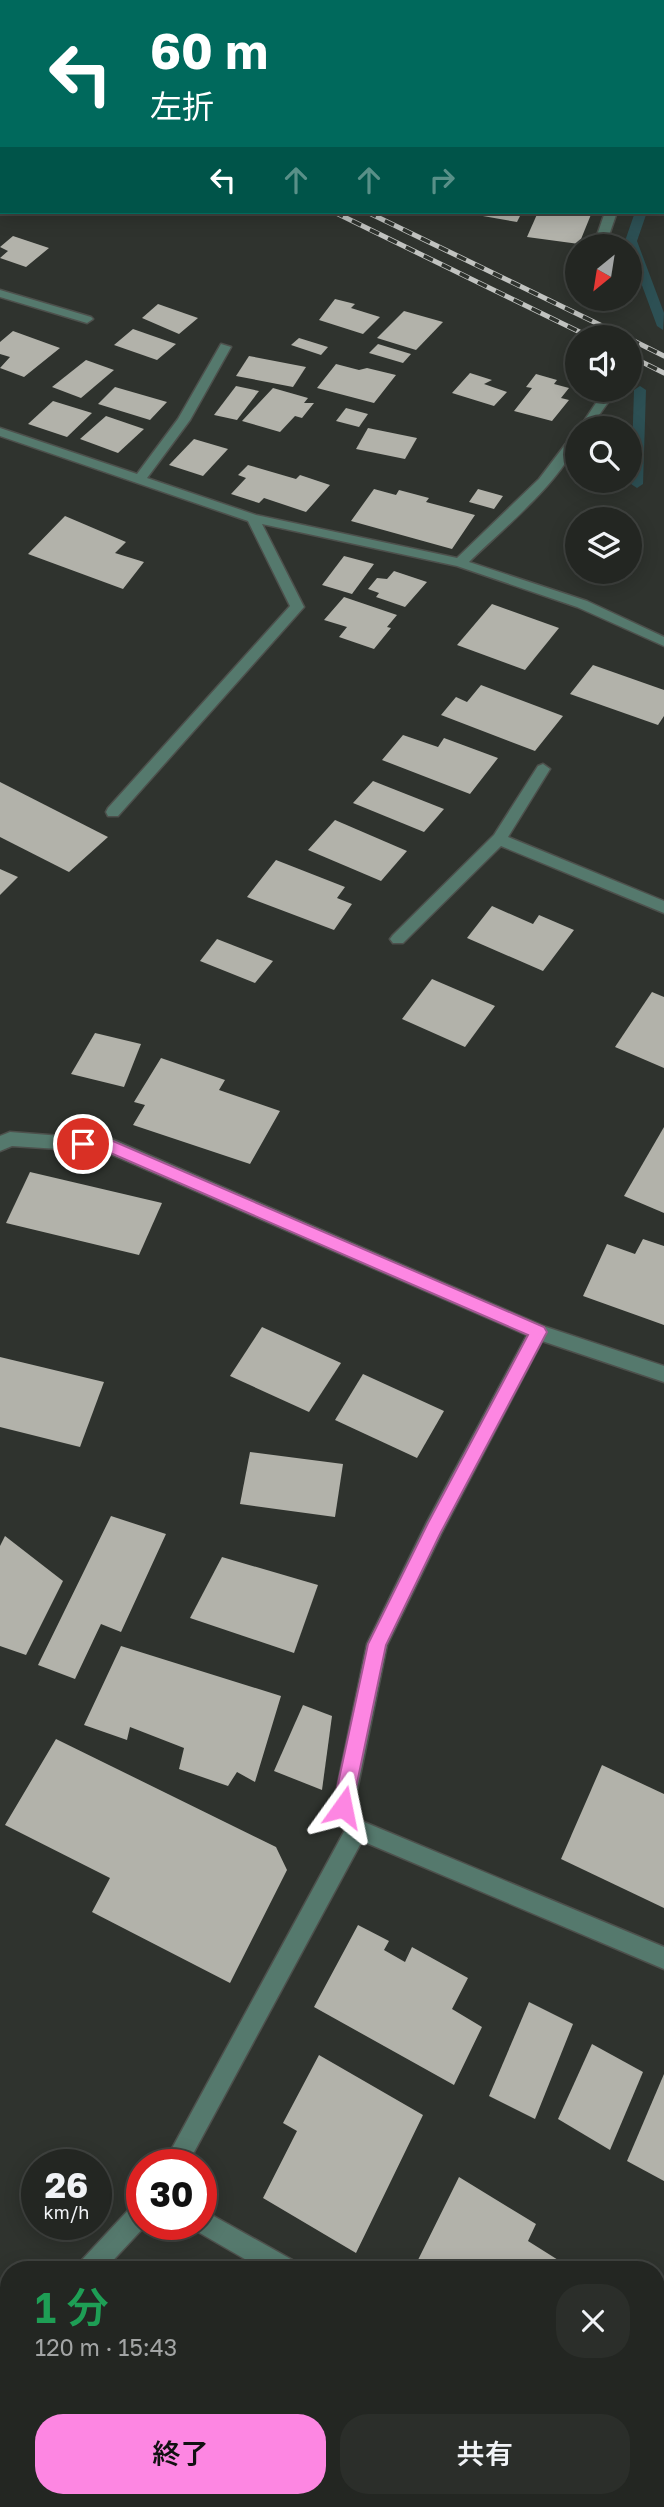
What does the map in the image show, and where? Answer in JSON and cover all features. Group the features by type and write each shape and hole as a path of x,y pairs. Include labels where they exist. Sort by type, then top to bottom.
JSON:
{"street":[{"path":"603,234 610,214"},
{"path":"0,293 87,319"},
{"path":"140,479 184,420 225,347"},
{"path":"0,432 253,518 460,563 582,604 664,642"},
{"path":"460,563 544,482 565,454"},
{"path":"113,812 297,607 253,518"},
{"path":"398,939 499,839 543,769"},
{"path":"499,839 664,907"},
{"path":"0,1144 10,1139 108,1145 538,1332 664,1374"},
{"path":"538,1332 434,1528 377,1644 343,1807 356,1829 664,1958"},
{"path":"183,2149 356,1829"},
{"path":"97,2261 126,2230"},
{"path":"217,2230 272,2261"}],"building":[{"path":"471,214 521,214 517,222"},
{"path":"537,214 591,214 583,234 565,234 565,242 527,237"},
{"path":"13,236 49,248 26,267 0,258 8,251 0,247"},
{"path":"335,299 355,304 351,308 380,317 363,334 319,320"},
{"path":"158,304 198,318 179,334 142,318"},
{"path":"404,311 443,322 416,350 377,338"},
{"path":"133,329 176,344 157,360 114,345"},
{"path":"13,331 60,348 24,377 0,368 10,357 0,354 0,342"},
{"path":"299,338 328,347 321,355 291,345"},
{"path":"378,344 411,354 403,363 369,353"},
{"path":"249,356 306,367 293,387 236,376"},
{"path":"86,360 114,370 81,398 52,387"},
{"path":"336,364 396,375 374,403 317,388"},
{"path":"470,373 492,380 484,384 507,392 494,406 452,393"},
{"path":"536,374 557,380 554,384 565,387 561,398 567,402 552,421 514,411 532,388 526,387"},
{"path":"236,386 259,391 237,420 214,415"},
{"path":"115,387 167,402 150,420 98,404"},
{"path":"273,388 308,398 304,403 314,403 302,418 295,416 280,432 242,421"},
{"path":"53,401 92,413 67,437 28,424"},
{"path":"346,408 368,414 359,427 336,421"},
{"path":"106,416 144,429 118,453 80,439"},
{"path":"368,428 417,438 405,459 356,449"},
{"path":"194,439 228,449 203,476 169,465"},
{"path":"248,465 296,479 300,475 330,485 306,512 264,498 259,503 231,494 246,478 238,475"},
{"path":"374,489 396,495 399,490 429,498 426,502 475,515 452,549 351,521"},
{"path":"478,489 503,496 494,509 469,502"},
{"path":"65,516 126,542 115,553 144,562 123,589 28,554"},
{"path":"344,556 374,564 352,594 322,585"},
{"path":"394,571 427,582 405,607 376,597 379,593 368,589 377,578 387,579"},
{"path":"344,597 397,615 387,627 391,628 374,649 339,637 347,627 324,620"},
{"path":"492,604 559,628 525,670 457,645"},
{"path":"593,665 664,690 664,716 658,725 570,694"},
{"path":"481,685 563,716 535,751 441,715 456,697 467,702"},
{"path":"403,735 438,747 444,738 498,758 470,794 382,760"},
{"path":"373,781 444,809 424,832 353,803"},
{"path":"0,782 108,837 69,872 0,837"},
{"path":"335,820 407,851 381,881 308,850"},
{"path":"276,860 345,887 337,898 352,904 334,930 247,897"},
{"path":"0,869 18,877 0,895"},
{"path":"492,906 533,924 539,915 574,930 543,971 467,938"},
{"path":"217,939 273,961 255,983 200,961"},
{"path":"432,979 495,1006 465,1047 402,1019"},
{"path":"652,992 664,997 664,1068 615,1047"},
{"path":"95,1033 141,1044 124,1087 71,1074"},
{"path":"161,1058 225,1080 219,1090 280,1111 250,1164 133,1125 145,1105 134,1102"},
{"path":"664,1127 664,1213 624,1196"},
{"path":"30,1172 162,1203 139,1255 6,1223"},
{"path":"643,1239 664,1246 664,1325 583,1296 607,1244 635,1254"},
{"path":"262,1327 341,1363 309,1412 230,1376"},
{"path":"0,1357 104,1382 80,1447 0,1427"},
{"path":"363,1374 444,1411 417,1458 335,1420"},
{"path":"250,1452 343,1464 335,1517 240,1504"},
{"path":"111,1516 166,1534 121,1632 101,1624 75,1679 38,1665"},
{"path":"5,1536 63,1581 26,1655 0,1646 0,1546"},
{"path":"222,1557 318,1585 294,1653 190,1618"},
{"path":"121,1646 281,1696 255,1782 237,1772 228,1786 179,1769 184,1748 130,1727 127,1740 84,1725"},
{"path":"303,1705 332,1716 322,1790 274,1771"},
{"path":"56,1739 276,1847 287,1870 230,1983 92,1912 110,1878 5,1825"},
{"path":"602,1765 664,1794 664,1908 561,1859"},
{"path":"358,1925 389,1941 384,1950 405,1962 412,1947 468,1978 452,2009 482,2027 454,2085 314,2007"},
{"path":"529,2002 573,2024 535,2119 489,2096"},
{"path":"592,2044 643,2072 610,2150 558,2119"},
{"path":"319,2055 423,2115 356,2253 263,2198 297,2131 283,2123"},
{"path":"664,2074 664,2181 627,2161"},
{"path":"459,2177 536,2224 528,2241 560,2261 417,2261"}],"waterway":[{"path":"640,214 631,241 663,326"},
{"path":"639,416 640,402"}],"railway":[{"path":"338,214 565,325"},
{"path":"371,214 600,325"},
{"path":"642,345 664,356"},
{"path":"642,362 664,373"}],"route":[{"path":"83,1144 108,1145 538,1332 434,1528 377,1644 343,1807"}]}
